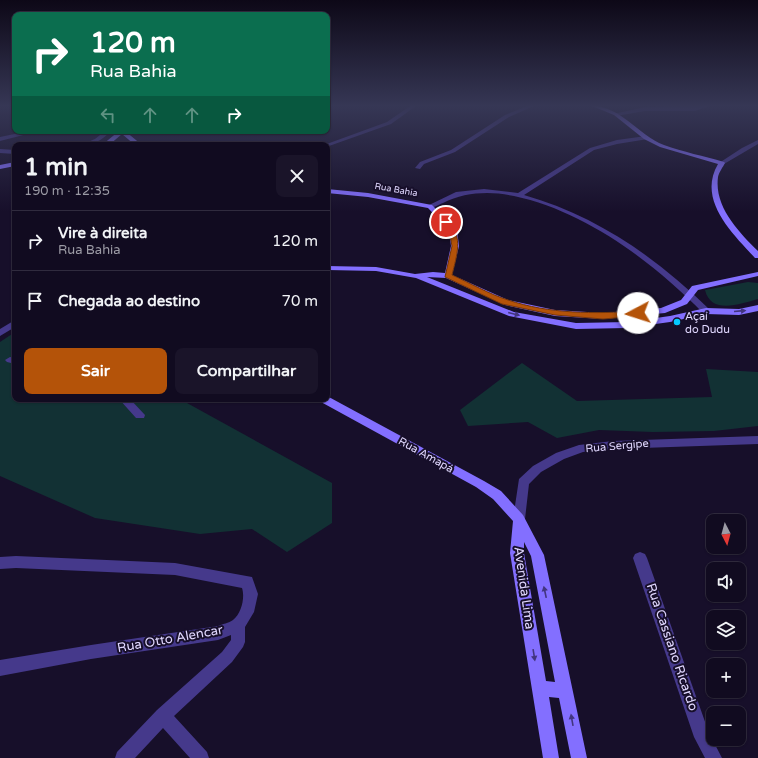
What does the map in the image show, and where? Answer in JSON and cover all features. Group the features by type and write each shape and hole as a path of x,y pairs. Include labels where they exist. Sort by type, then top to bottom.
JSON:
{"main road":[{"path":"654,141 678,151 722,163 715,176 717,196 722,212 733,229 758,256"},
{"path":"0,167 12,165"},
{"name":"Rua Bahia","path":"330,191 368,195 430,206 453,230 455,246 448,276"},
{"path":"330,268 376,269 415,276 452,289 500,310 548,322 576,326 612,326 670,319 706,310 739,312 758,308"},
{"path":"415,276 434,274 448,276 505,302 555,313 603,316 662,310 680,305 695,288 758,274"},
{"path":"452,289 462,282"},
{"path":"500,310 505,302"},
{"path":"662,310 670,319"},
{"path":"575,315 576,326"},
{"name":"Rua Amapá","path":"330,401 480,484 497,495 519,519"},
{"name":"Avenida Lima","path":"519,519 517,553 551,758"},
{"name":"Avenida Lima","path":"519,519 537,554 579,758"},
{"path":"539,689 566,690"}],"street":[{"path":"418,168 422,163 453,151 468,141"},
{"path":"519,195 592,149 622,141"},
{"path":"722,163 758,142"},
{"path":"0,151 12,152"},
{"path":"430,206 440,199 463,192 492,192 519,195 579,218 621,241 652,262 690,294 706,310"},
{"path":"0,333 12,325"},
{"path":"127,402 140,415"},
{"name":"Rua Sergipe","path":"519,519 523,482 537,469 560,456 583,448 613,445 758,440"},
{"name":"Rua Cassiano Ricardo","path":"640,558 702,737 714,758"},
{"name":"Rua Otto Alencar","path":"0,563 16,562 175,569 247,582 251,594 246,612 238,625 218,633 91,652 0,668"},
{"path":"123,758 163,716 227,657 238,642 238,625"},
{"path":"163,716 201,758"}],"green space":[{"path":"748,282 758,283 758,299 735,305 727,306 713,303 708,298 705,290"},
{"path":"12,334 12,402 188,402 187,403 332,483 332,523 287,552 252,529 200,534 95,518 0,476 0,342"},
{"path":"522,363 577,401 712,397 706,369 758,372 758,426 714,431 653,432 599,430 557,438 528,422 468,426 460,410"}],"place":[{"name":"Açaí do Dudu","path":"677,322"}],"route":[{"path":"446,222 453,230 455,246 448,276 505,302 555,313 603,316 638,313"}]}
